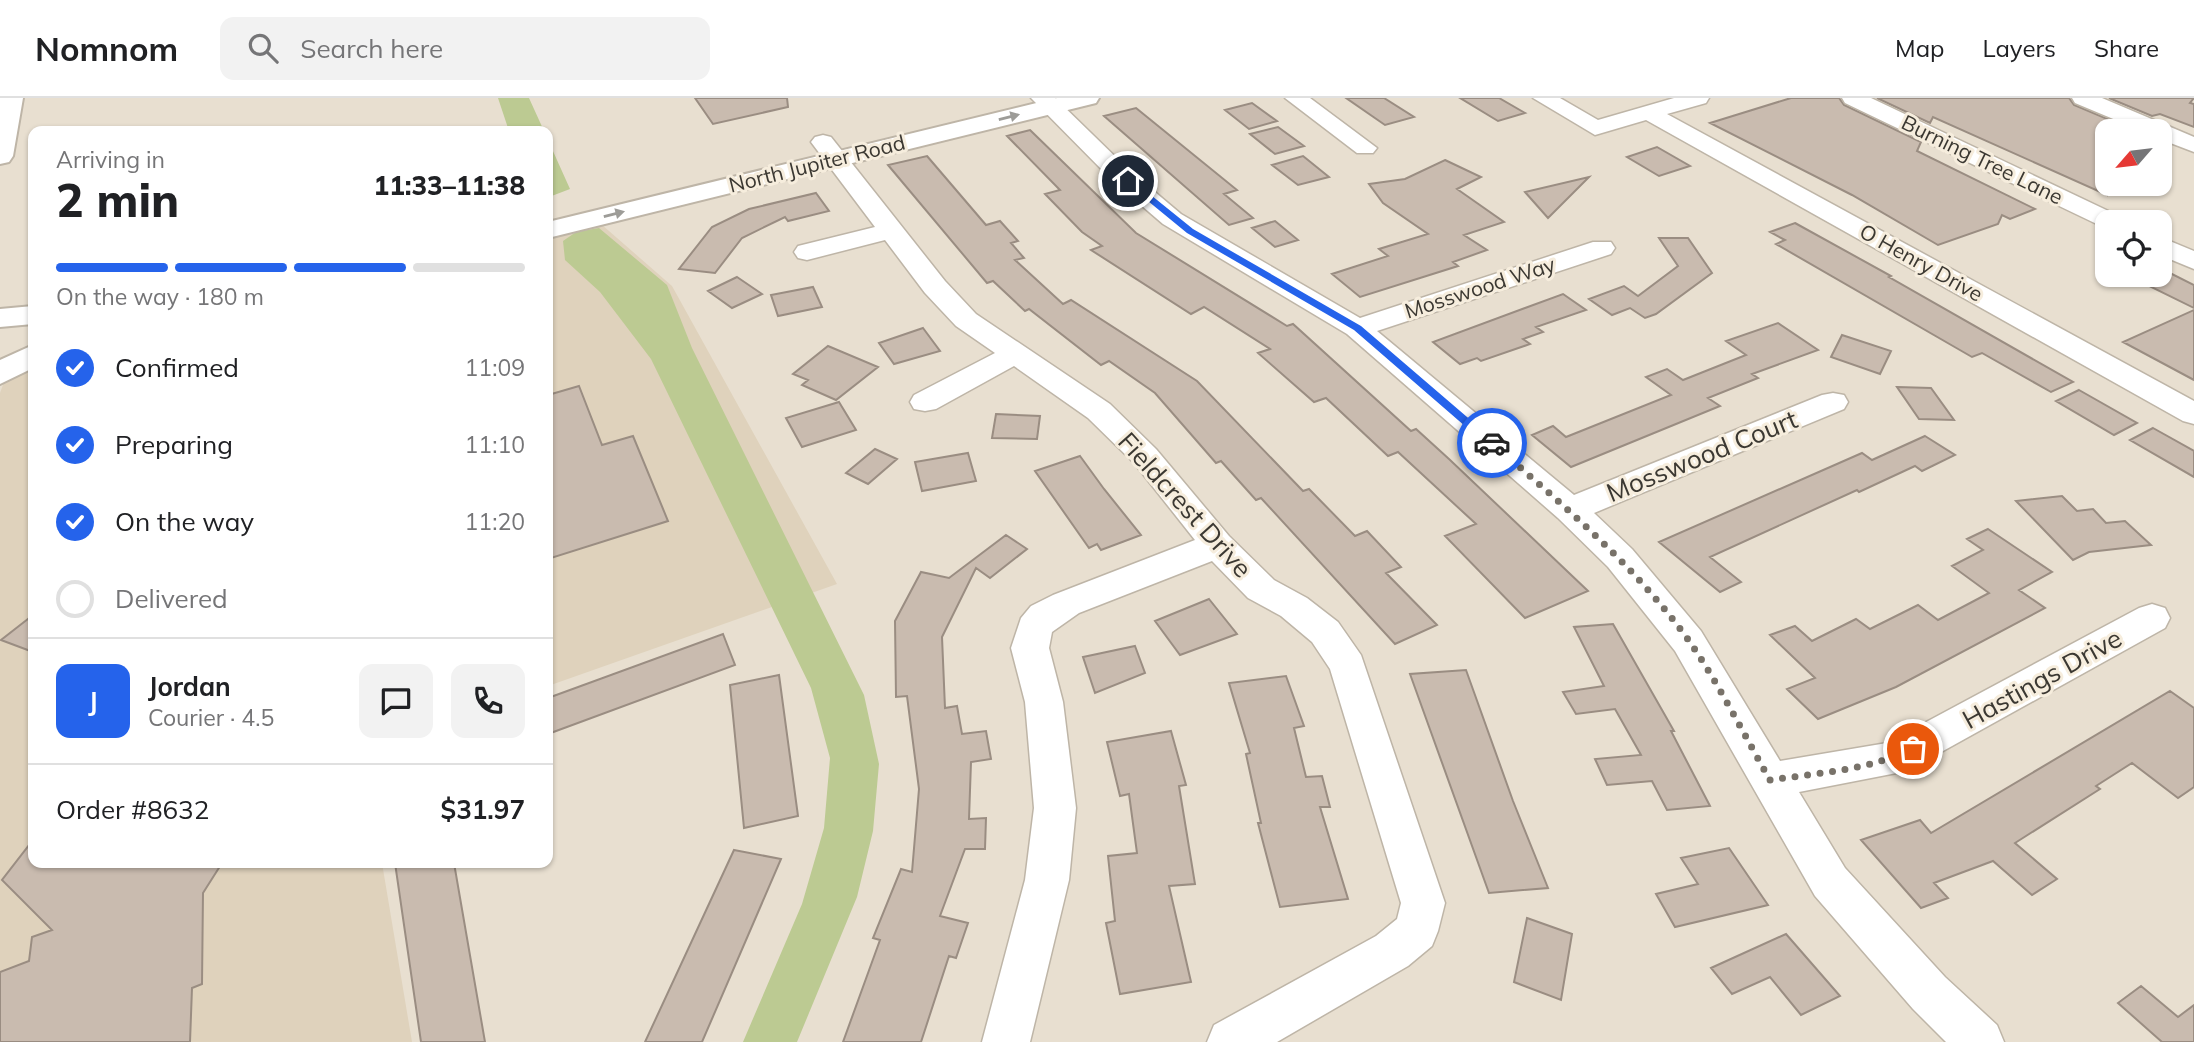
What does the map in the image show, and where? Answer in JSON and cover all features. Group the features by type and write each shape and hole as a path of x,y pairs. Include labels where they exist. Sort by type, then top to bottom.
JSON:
{"main road":[{"path":"0,156 10,98"},
{"name":"North Jupiter Road","path":"553,229 831,151 1008,98"},
{"name":"North Jupiter Road","path":"553,207 831,151 1047,102 1087,98"},
{"path":"0,318 28,315"},
{"path":"0,347 28,344"},
{"path":"0,374 28,358"}],"street":[{"path":"1296,98 1365,148"},
{"path":"1544,98 1595,128 1698,98"},
{"name":"Burning Tree Lane","path":"1853,98 2095,214"},
{"path":"2083,98 2194,145"},
{"path":"1047,102 1169,217 1248,267 1357,328 1570,510 1620,558 1689,641 1830,881 1912,974 1980,1042"},
{"name":"O Henry Drive","path":"1647,113 2194,414"},
{"name":"Fieldcrest Drive","path":"831,151 934,287 966,320 1099,411 1145,456 1217,545 1261,589 1294,607 1325,632 1348,665 1423,903 1416,931 1392,951 1231,1042"},
{"path":"807,252 892,230"},
{"name":"Mosswood Way","path":"1357,328 1602,248"},
{"path":"2172,251 2194,261"},
{"path":"925,402 1015,354"},
{"name":"Mosswood Court","path":"1570,510 1833,402"},
{"path":"1006,1042 1047,880 1055,807 1044,702 1030,648 1034,628 1044,616 1066,604 1217,545"},
{"name":"Hastings Drive","path":"1770,780 1893,759 2152,618"}],"shaded area":[{"path":"498,98 529,98 542,126 507,126"},
{"path":"553,151 570,189 553,195"},
{"path":"601,224 672,286 837,584 553,684 553,237"},
{"path":"599,228 667,285 692,348 864,695 879,764 873,831 857,897 797,1042 743,1042 802,904 824,828 830,758 811,688 651,359 600,292 565,260 563,241 576,232"},
{"path":"28,365 28,868 383,868 412,1042 0,1042 0,393 4,382"}],"building":[{"path":"695,98 787,98 788,107 713,124"},
{"path":"1346,98 1384,98 1414,117 1385,125"},
{"path":"1460,98 1499,98 1525,113 1498,121"},
{"path":"1791,98 1839,98 1844,105 1921,142 1917,151 2035,209 2010,219 2002,215 1998,224 1938,245 1852,195 1710,123"},
{"path":"1877,98 2069,98 2074,105 2107,119 2095,119 2095,190 1933,117 1930,123"},
{"path":"2109,98 2194,98 2190,103 2194,104 2194,127 2160,114 2152,116"},
{"path":"1252,103 1277,121 1249,129 1225,110"},
{"path":"1136,108 1237,190 1224,194 1253,218 1229,225 1104,116"},
{"path":"1278,127 1304,146 1275,154 1250,134"},
{"path":"1030,130 1136,233 1287,326 1293,324 1411,431 1416,429 1588,591 1525,618 1445,536 1476,524 1398,452 1388,456 1326,398 1314,402 1258,353 1270,349 1204,307 1191,314 1091,250 1102,246 1082,232 1045,194 1060,190 1007,136"},
{"path":"1657,147 1690,166 1659,176 1627,157"},
{"path":"927,156 986,225 1000,221 1018,241 1011,243 1024,258 1015,260 1063,304 1071,300 1197,381 1303,491 1309,489 1355,536 1367,531 1401,567 1386,573 1437,625 1395,644 1261,498 1256,500 1221,461 1216,463 1155,393 1109,361 1101,365 1029,309 1025,311 993,281 987,283 888,165"},
{"path":"1303,156 1329,177 1298,185 1272,165"},
{"path":"1445,160 1481,177 1457,189 1504,222 1464,235 1487,250 1453,262 1458,266 1360,297 1332,274 1388,256 1379,249 1428,234 1383,203 1369,184 1405,179"},
{"path":"1589,177 1548,218 1525,192"},
{"path":"816,193 829,211 788,221 785,217 742,238 715,273 679,269 712,227 749,209"},
{"path":"1275,221 1298,240 1275,247 1252,228"},
{"path":"1795,223 2073,382 2051,392 1982,353 1972,357 1776,244 1785,240 1770,232"},
{"path":"1659,238 1688,238 1712,273 1656,314 1645,318 1630,308 1612,315 1589,299 1624,286 1638,296 1678,266"},
{"path":"2172,274 2194,285 2194,308 2151,287 2172,287"},
{"path":"737,277 762,294 732,308 708,291"},
{"path":"813,287 822,307 778,316 771,295"},
{"path":"1563,294 1586,310 1536,327 1543,332 1523,339 1530,344 1481,361 1477,358 1460,364 1433,342"},
{"path":"2194,310 2194,380 2123,342"},
{"path":"1778,323 1818,350 1752,374 1758,378 1708,398 1720,406 1571,467 1532,435 1553,426 1566,437 1671,395 1646,377 1667,369 1683,380 1746,355 1726,341"},
{"path":"923,328 940,351 894,364 879,343"},
{"path":"1842,335 1891,351 1880,374 1831,357"},
{"path":"828,346 878,367 836,400 802,385 808,380 793,374"},
{"path":"579,386 602,445 633,436 668,521 553,557 553,394"},
{"path":"1897,387 1931,388 1954,420 1919,419"},
{"path":"2079,390 2137,423 2114,435 2056,401"},
{"path":"839,402 856,430 802,447 786,418"},
{"path":"996,414 1040,416 1037,439 992,438"},
{"path":"2153,428 2194,451 2194,477 2130,440"},
{"path":"1925,436 1955,455 1922,471 1915,466 1859,492 1857,490 1710,557 1741,582 1720,592 1659,542 1862,453 1872,460"},
{"path":"875,449 897,459 868,484 846,473"},
{"path":"968,453 976,481 922,491 915,462"},
{"path":"1080,456 1141,535 1101,550 1097,544 1089,548 1035,471"},
{"path":"2062,496 2077,511 2093,509 2106,523 2125,521 2151,545 2089,552 2073,560 2016,501"},
{"path":"1988,529 2052,572 2019,590 2045,608 1896,687 1818,719 1787,689 1815,678 1770,635 1795,626 1812,641 1856,619 1870,629 1918,605 1938,620 1989,593 1952,566 1983,550 1967,539"},
{"path":"1006,535 1027,549 990,578 976,568 942,637 945,708 957,706 962,734 986,731 991,759 971,762 969,819 986,818 985,849 965,849 940,916 968,923 956,958 949,956 921,1042 843,1042 880,940 873,938 901,869 912,872 919,789 907,696 896,697 895,621 921,572 949,578"},
{"path":"1209,599 1237,634 1180,655 1155,621"},
{"path":"28,619 28,650 1,640"},
{"path":"1613,624 1674,731 1671,731 1710,806 1667,810 1652,781 1607,785 1595,759 1641,755 1615,709 1576,714 1563,692 1604,686 1574,627"},
{"path":"723,634 735,665 553,732 553,696"},
{"path":"1135,646 1145,673 1095,693 1083,657"},
{"path":"1466,670 1513,801 1548,888 1489,893 1410,674"},
{"path":"779,675 798,816 744,828 730,685"},
{"path":"1286,676 1304,726 1294,728 1306,777 1322,776 1330,807 1320,807 1348,899 1280,907 1258,823 1261,823 1246,754 1250,753 1229,683"},
{"path":"2170,691 2194,708 2194,787 2178,798 2132,763 2096,786 2100,789 2015,843 2057,879 2032,895 1993,861 1934,883 1948,898 1921,908 1861,840 1920,820 1931,833"},
{"path":"1171,731 1186,785 1179,786 1195,884 1169,886 1191,982 1120,994 1106,923 1115,921 1108,856 1137,853 1129,794 1120,796 1107,742"},
{"path":"28,846 28,868 219,868 203,893 202,984 192,988 190,1042 0,1042 0,972 29,961 32,937 52,930 2,880"},
{"path":"1729,848 1768,905 1675,927 1656,894 1698,884 1681,858"},
{"path":"734,850 781,859 702,1042 645,1042"},
{"path":"396,868 455,868 485,1042 421,1042"},
{"path":"1527,918 1572,934 1561,1000 1514,982"},
{"path":"1786,934 1840,996 1801,1015 1770,977 1732,994 1711,968"},
{"path":"2141,986 2178,1017 2194,1005 2194,1042 2162,1042 2118,1003"}],"way so far":[{"path":"1492,443 1570,510 1620,558 1663,607 1689,641 1770,780 1848,769 1893,759 1913,749"}],"route":[{"path":"1128,181 1169,217 1190,231 1357,328 1492,443"}]}
